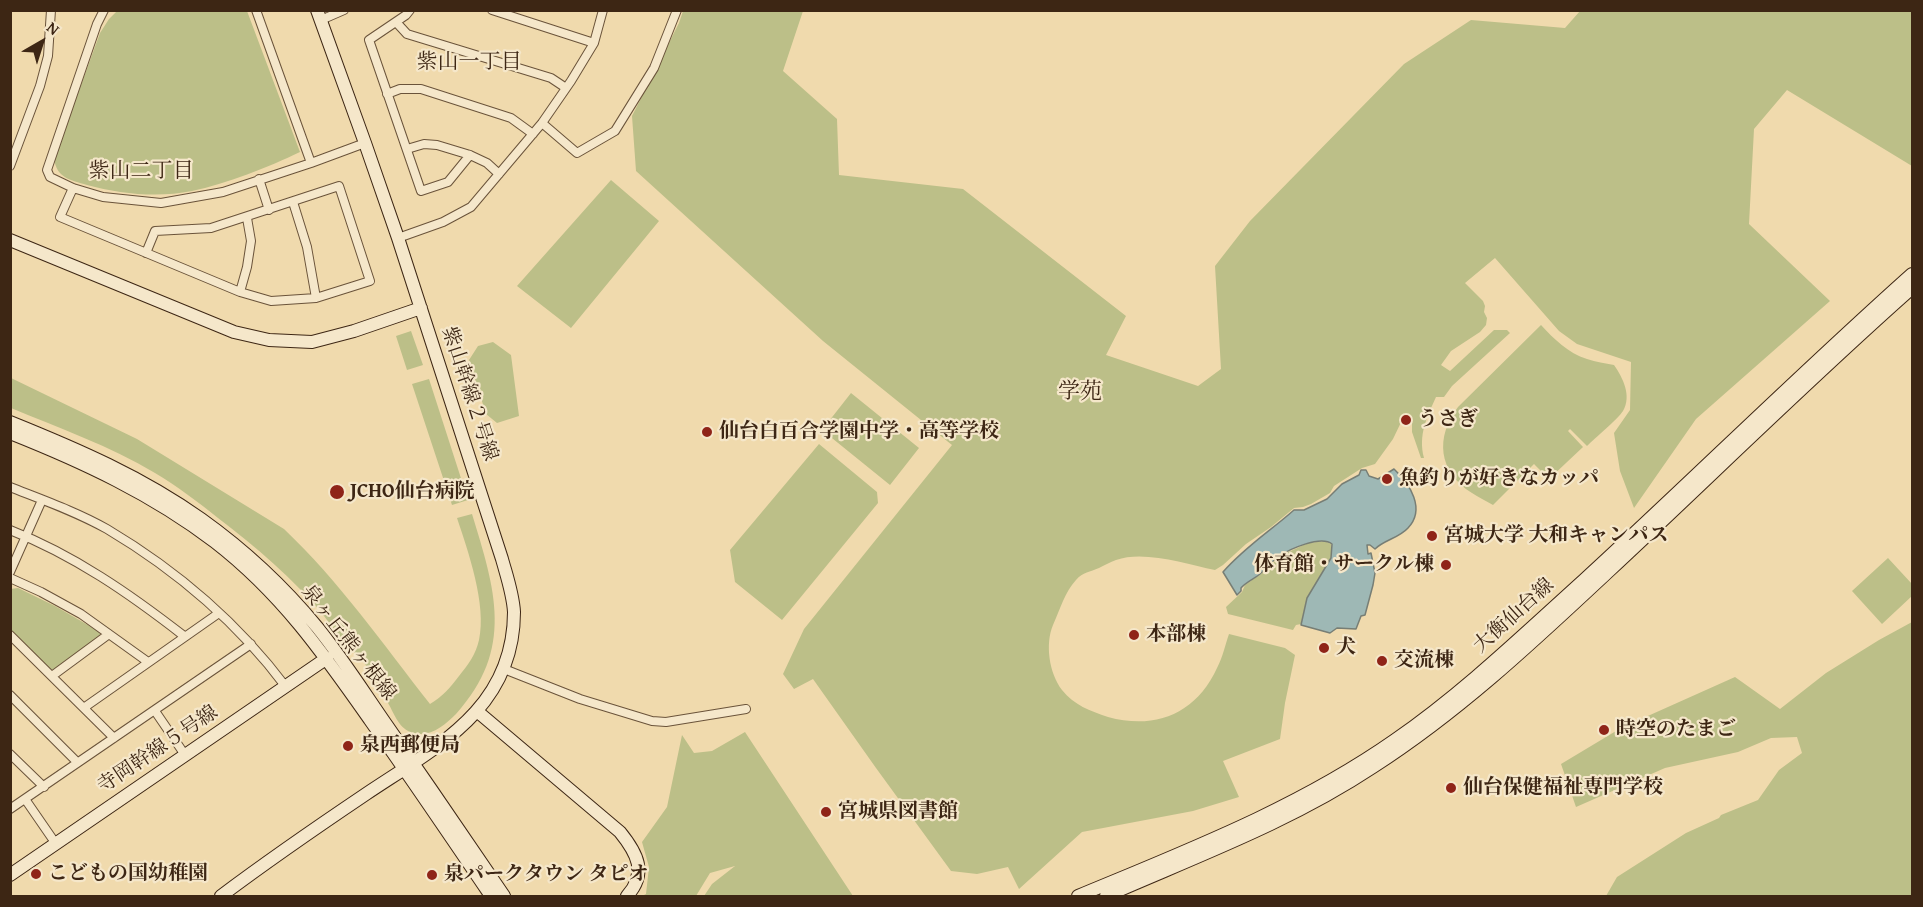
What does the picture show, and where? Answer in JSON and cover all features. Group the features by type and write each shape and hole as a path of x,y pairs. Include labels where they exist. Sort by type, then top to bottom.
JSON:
{"main road":[{"name":"紫山幹線２号線","path":"221,897 285,849 451,736 478,712 504,669 512,634 514,612 511,591 398,238 319,15"},
{"path":"10,240 234,332 269,340 312,342 354,331 421,308"},
{"name":"大衡仙台線","path":"1078,897 1248,824 1336,778 1430,715 1521,638 1912,274"},
{"name":"大衡仙台線","path":"1106,897 1294,813 1372,768 1444,718 1550,627 1912,288"},
{"name":"泉ヶ丘熊ヶ根線","path":"10,422 82,452 131,476 176,502 235,545 289,596 334,650 491,897"},
{"name":"泉ヶ丘熊ヶ根線","path":"10,433 124,483 216,543 260,581 281,602 327,658 504,897"},
{"name":"寺岡幹線５号線","path":"10,875 327,658"},
{"path":"478,712 621,832 633,848 639,866 637,881 627,897"}],"street":[{"path":"10,166 40,86 48,56 51,10"},
{"path":"104,10 47,170 50,177 73,188 103,197 161,203 223,192 365,143"},
{"path":"256,10 311,163"},
{"path":"319,15 344,10"},
{"path":"410,10 369,40 421,191 448,182 470,155"},
{"path":"492,10 594,43"},
{"path":"398,238 443,222 471,207 542,123 566,88 594,43 603,10"},
{"path":"542,123 577,153 615,131 654,68 677,10"},
{"path":"396,22 407,34 551,78 566,88"},
{"path":"387,94 400,89 421,89 511,118 533,134"},
{"path":"407,149 424,144 438,146 470,155 487,163 499,174"},
{"path":"259,179 268,210"},
{"path":"73,188 60,217 146,253 240,292 271,301 316,298 370,281 339,186 211,228 155,231 146,253"},
{"path":"293,202 306,246 316,298"},
{"path":"240,292 251,241 247,218"},
{"path":"10,487 106,528 165,567 219,613 265,659 286,687"},
{"path":"10,572 42,500"},
{"path":"10,530 120,588 184,636"},
{"path":"10,578 81,614 148,662"},
{"path":"85,707 219,613"},
{"path":"52,675 109,633"},
{"path":"10,635 114,738"},
{"path":"10,809 250,644"},
{"path":"504,669 580,699 652,721 666,723 746,709"},
{"path":"10,695 77,762"},
{"path":"154,711 185,755"},
{"path":"10,754 44,787"},
{"path":"25,799 56,844"}],"green space":[{"path":"118,10 247,11 300,152 233,180 179,193 153,195 113,191 75,182 61,174 54,159 100,33"},
{"path":"683,11 803,11 783,71 837,119 839,175 963,189 1126,316 1106,355 1198,386 1221,369 1215,266 1250,221 1404,64 1471,20 1565,28 1580,11 1912,11 1912,166 1787,90 1754,129 1749,224 1830,301 1696,419 1634,508 1620,471 1614,433 1630,410 1631,362 1577,344 1559,331 1495,258 1465,283 1483,301 1487,318 1486,325 1480,332 1451,351 1441,365 1450,371 1494,330 1507,330 1510,333 1452,386 1444,397 1436,397 1423,434 1424,458 1421,458 1412,432 1412,420 1405,414 1393,439 1375,464 1362,468 1334,486 1330,493 1311,504 1294,508 1215,570 1139,556 1116,560 1079,577 1063,601 1049,641 1051,667 1054,675 1062,690 1072,700 1095,712 1125,721 1158,719 1172,715 1198,697 1208,684 1221,660 1229,634 1285,648 1295,655 1280,739 1223,761 1239,797 1193,811 1082,832 1019,889 1008,867 977,874 951,871 813,679 794,689 783,674 804,629 952,445 823,341 636,171 632,116"},
{"path":"611,180 659,221 571,328 517,286"},
{"path":"1541,325 1574,353 1590,360 1614,365 1625,387 1626,405 1616,419 1587,446 1570,429 1568,431 1583,447 1549,479 1534,464 1493,505 1461,485 1452,475 1444,453 1443,442 1446,430 1458,407"},
{"path":"411,331 423,365 407,370 396,336"},
{"path":"493,342 511,355 519,416 497,423 486,414 469,360 478,346"},
{"path":"11,378 137,439 284,529 342,591 430,704 446,691 462,672 478,645 481,626 478,595 471,562 457,518 472,514 488,568 495,618 493,642 487,666 475,690 456,714 437,730 425,734 408,731 398,721 363,661 343,641 312,602 274,564 203,506 155,473 102,446 11,408"},
{"path":"429,379 468,500 452,505 412,384"},
{"path":"851,393 919,448 890,485 822,430"},
{"path":"819,444 877,492 878,503 782,620 735,582 730,550"},
{"path":"1325,541 1331,544 1331,558 1307,598 1301,624 1296,625 1293,630 1228,614 1226,607 1242,592 1245,585 1282,555 1308,543"},
{"path":"1888,558 1912,584 1912,596 1882,624 1852,591"},
{"path":"18,588 100,632 100,636 55,671 50,671 11,632 10,589"},
{"path":"1912,622 1912,896 1606,896 1617,877 1686,833 1758,800 1779,770 1802,753 1797,737 1771,738 1738,752 1665,768 1576,807 1561,764 1621,728 1735,677 1780,709 1826,673"},
{"path":"745,732 853,896 704,896 712,884 735,866 710,873 696,896 642,896 646,894 649,867 642,842 667,807 682,735 694,753 712,751"}],"water":[{"path":"1394,469 1414,497 1416,513 1408,528 1400,534 1375,549 1367,545 1375,573 1365,615 1361,616 1356,629 1337,628 1330,633 1301,625 1307,598 1331,558 1332,544 1327,542 1305,544 1283,554 1243,586 1237,595 1223,572 1294,510 1304,510 1327,499 1342,484 1359,475 1361,470 1366,470 1369,476 1378,479"}],"place":[{"name":"うさぎ","path":"1406,420"},
{"name":"仙台白百合学園中学・高等学校","path":"707,432"},
{"name":"魚釣りが好きなカッパ","path":"1387,479"},
{"name":"JCHO仙台病院","path":"337,492"},
{"name":"宮城大学 大和キャンパス","path":"1432,536"},
{"name":"体育館・サークル棟","path":"1446,565"},
{"name":"本部棟","path":"1134,635"},
{"name":"犬","path":"1324,648"},
{"name":"交流棟","path":"1382,661"},
{"name":"時空のたまご","path":"1604,730"},
{"name":"泉西郵便局","path":"348,746"},
{"name":"仙台保健福祉専門学校","path":"1451,788"},
{"name":"宮城県図書館","path":"826,812"},
{"name":"こどもの国幼稚園","path":"36,874"},
{"name":"泉パークタウン タピオ","path":"432,875"}],"district":[{"name":"紫山一丁目","path":"469,63"},
{"name":"紫山二丁目","path":"141,172"},
{"name":"学苑","path":"1080,392"}]}
